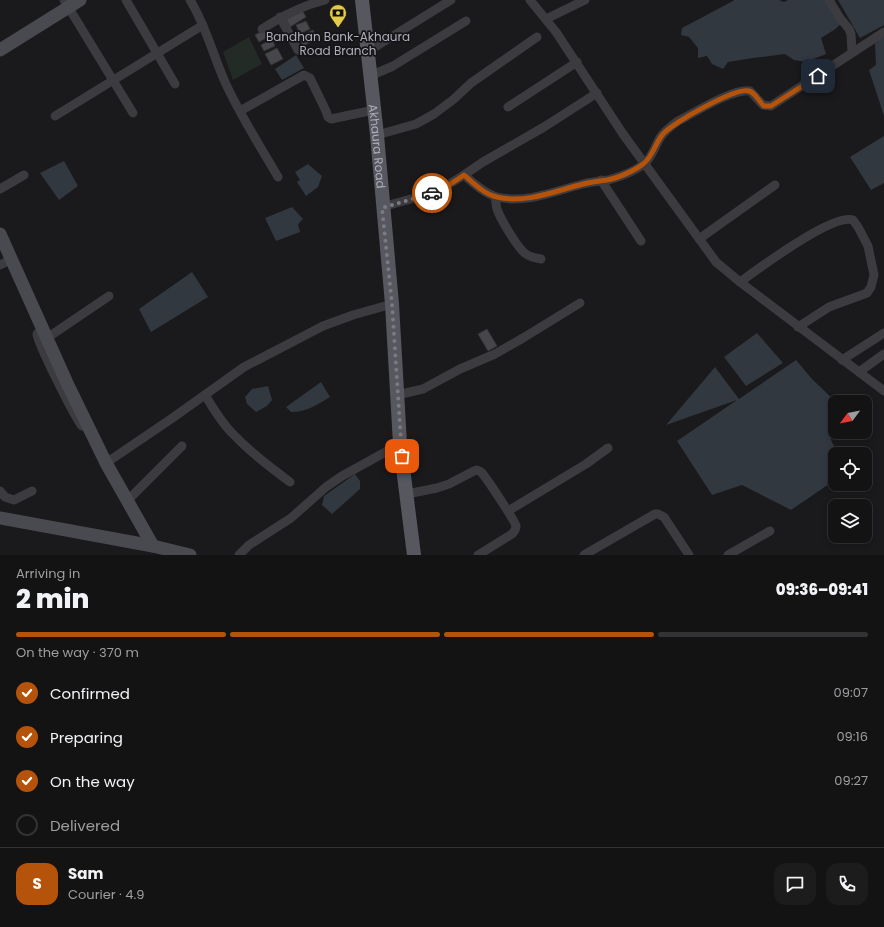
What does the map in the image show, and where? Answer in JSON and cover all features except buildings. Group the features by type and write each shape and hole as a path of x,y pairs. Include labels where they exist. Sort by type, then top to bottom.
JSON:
{"main road":[{"name":"Akhaura Road","path":"362,0 392,304 400,444 414,555"}],"street":[{"path":"0,50 66,4 80,0"},
{"path":"126,0 175,84"},
{"path":"190,0 203,25 221,73 240,111 278,177"},
{"path":"262,29 280,17 302,6 325,0"},
{"path":"367,52 451,0"},
{"path":"530,0 556,32 644,164 716,262 740,282 884,391"},
{"path":"546,19 585,0"},
{"path":"829,0 849,29 851,34 852,52"},
{"path":"66,4 133,113"},
{"path":"280,17 298,50"},
{"path":"370,76 393,66 466,21"},
{"path":"55,116 203,25"},
{"path":"464,175 495,197 511,199 546,195 584,183 617,176 638,168 644,164 649,158 660,137 670,126 678,121 722,98 742,90 750,91 764,106 771,106 884,32"},
{"path":"376,136 416,124 434,114 454,99 471,83 537,37"},
{"path":"508,107 577,62"},
{"path":"240,111 304,75 310,78 328,117 331,119 374,110"},
{"path":"382,208 436,192 483,162 544,127 597,93"},
{"path":"0,189 24,176"},
{"path":"601,180 641,241"},
{"path":"699,239 775,185"},
{"path":"495,197 500,216 518,246 531,257 540,259"},
{"path":"740,282 764,263 816,231 848,218 853,220 868,246 874,275 871,287 867,293 829,307 798,326"},
{"path":"0,234 6,262 45,333 106,463 153,546"},
{"path":"874,275 884,276"},
{"path":"45,333 109,296"},
{"path":"397,395 423,389 460,368 495,354 580,303"},
{"path":"106,463 244,367 311,332 338,320 392,304"},
{"path":"842,360 884,333"},
{"path":"859,372 884,354"},
{"path":"205,395 217,414 232,433 264,462 290,482"},
{"path":"239,555 249,545 291,518 326,487 342,476 400,444"},
{"path":"127,501 182,446"},
{"path":"508,512 586,464 608,448"},
{"path":"407,494 437,488 477,470 485,476 516,526 514,532 478,555"},
{"path":"0,491 4,498 14,500 32,491"},
{"path":"584,555 655,514 658,514 664,518 689,555"},
{"path":"0,518 153,546 186,554"},
{"path":"728,555 770,531"}],"shaded area":[{"path":"734,0 779,0 784,2 788,0 827,0 841,24 821,38 826,54 806,62 794,60 785,54 728,62 723,69 712,64 707,56 698,58 698,48 689,37 681,35 682,28"},
{"path":"838,0 884,0 884,25 860,38"},
{"path":"249,37 262,64 233,80 223,52"},
{"path":"884,37 884,116 869,70 876,65 875,43"},
{"path":"296,55 304,68 282,80 275,69"},
{"path":"884,136 884,183 871,190 850,157"},
{"path":"64,161 78,186 59,200 40,173"},
{"path":"308,164 322,176 318,187 306,196 297,182 300,180 295,172"},
{"path":"292,207 303,219 298,224 300,232 276,241 265,218"},
{"path":"192,272 208,297 151,332 139,309"},
{"path":"757,333 783,363 746,386 724,357"},
{"path":"796,360 812,379 829,395 828,439 831,439 834,447 828,447 828,485 791,510 742,485 712,495 677,441 737,400 666,425 715,367 739,399"},
{"path":"321,382 330,397 312,408 302,411 291,412 286,407"},
{"path":"268,386 272,400 267,406 256,412 247,404 245,397 252,389"},
{"path":"355,474 360,481 360,489 332,514 322,505 324,496"}],"way so far":[{"path":"402,456 400,444 392,304 382,208 432,193"}],"place":[{"name":"Bandhan Bank-Akhaura Road Branch","path":"338,28"}],"route":[{"path":"432,193 446,187 464,175 483,190 495,197 511,199 546,195 584,183 608,180 638,168 644,164 649,158 660,137 670,126 717,101 734,93 746,90 750,91 756,96 764,106 771,106 818,76"}]}
